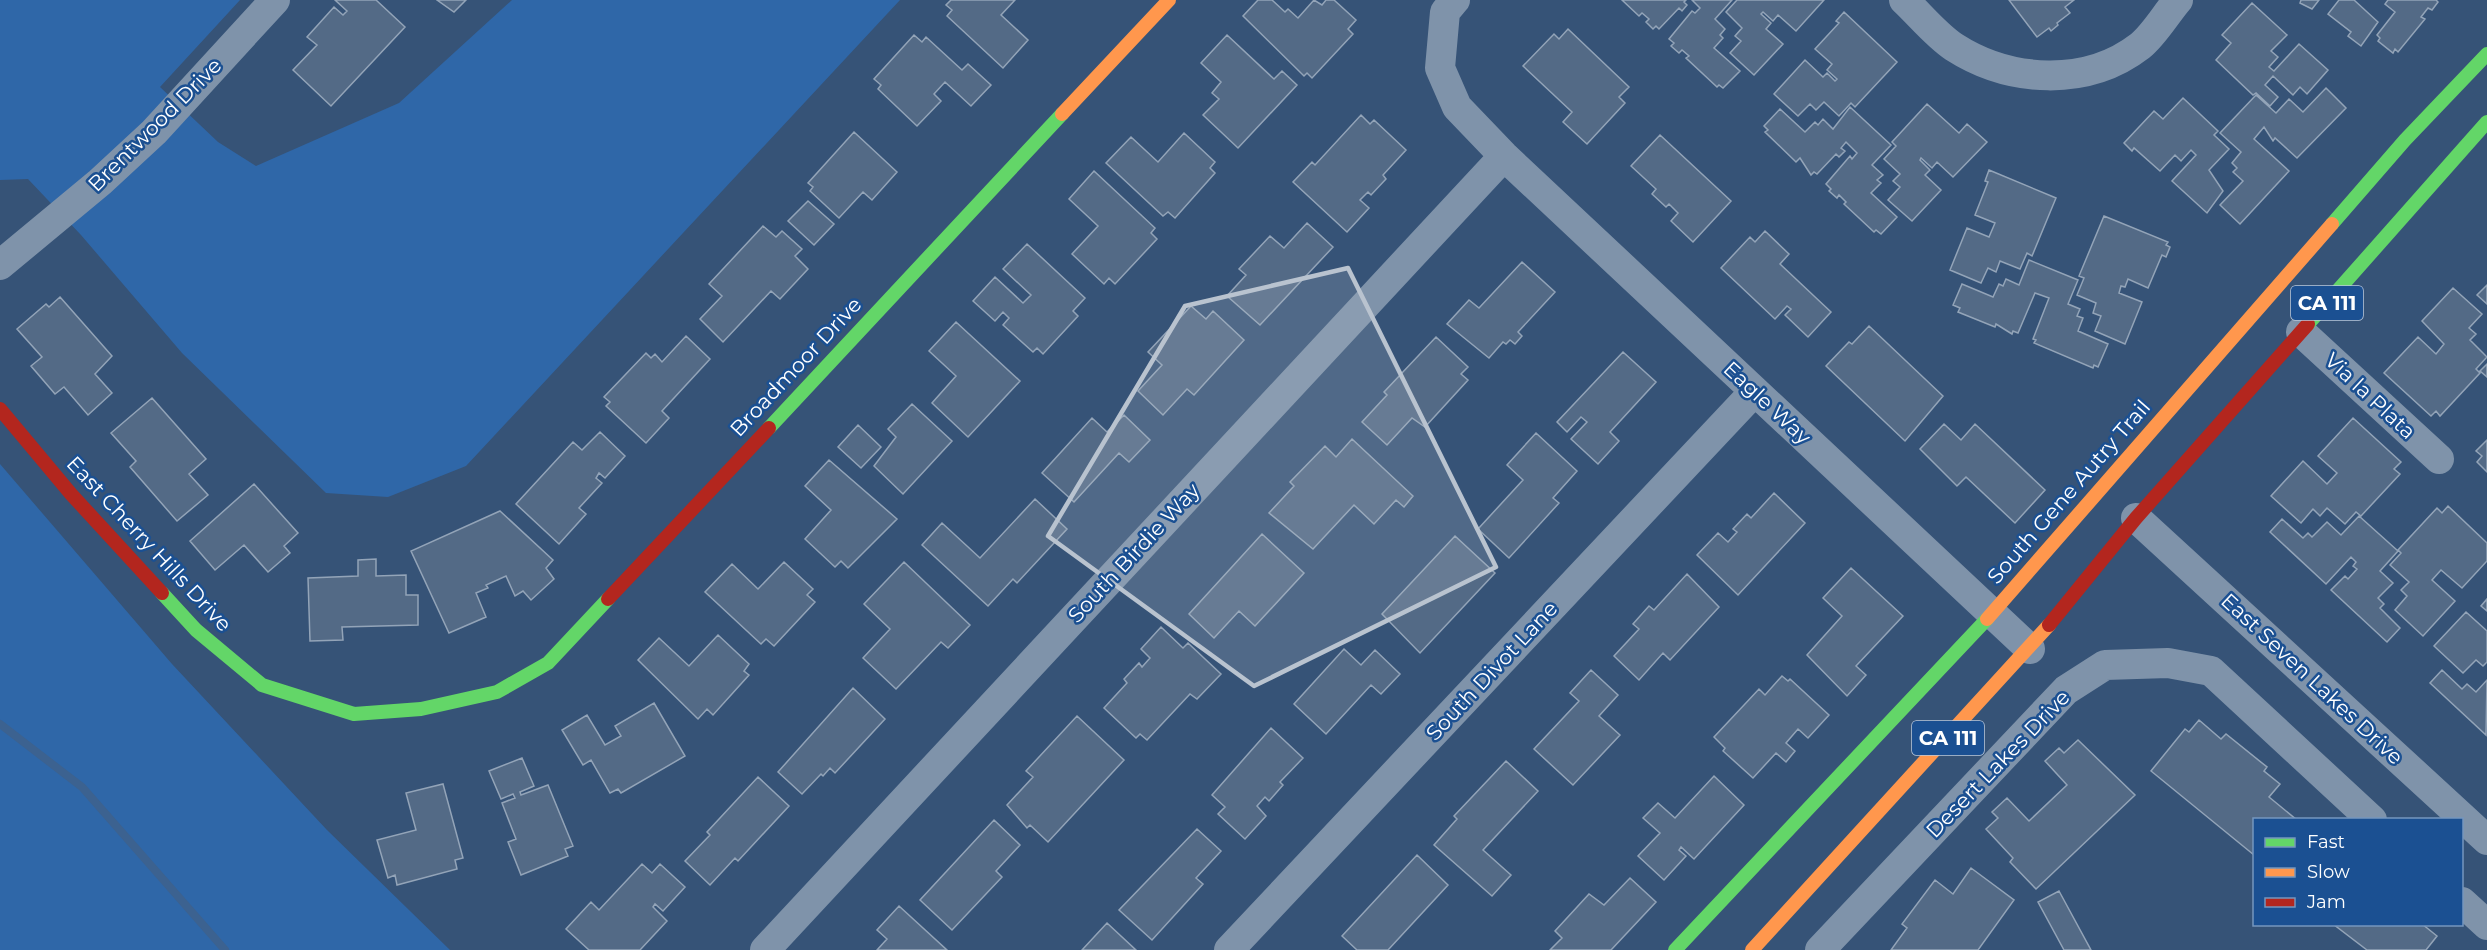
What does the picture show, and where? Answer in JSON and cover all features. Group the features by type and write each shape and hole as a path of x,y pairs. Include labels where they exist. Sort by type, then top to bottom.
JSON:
{"street":[{"name":"Brentwood Drive","path":"0,265 100,182 154,132 275,0"},
{"name":"Broadmoor Drive","path":"421,710 497,692 548,663 1169,0"},
{"name":"Eagle Way","path":"1455,0 1445,12 1440,68 1457,107 1504,156 2030,649"},
{"path":"1904,0 1954,47 1998,68 2044,78 2102,68 2141,45 2178,0"},
{"name":"South Gene Autry Trail","path":"1675,950 1992,613 2405,140 2487,54"},
{"name":"CA 111","path":"1752,950 2030,649 2136,518 2487,122"},
{"name":"South Birdie Way","path":"765,950 1504,156"},
{"name":"Via la Plata","path":"2301,332 2439,459"},
{"name":"South Divot Lane","path":"1229,950 1754,392"},
{"name":"East Cherry Hills Drive","path":"0,409 70,494 196,630 262,685 354,714 421,710"},
{"name":"East Seven Lakes Drive","path":"2136,518 2487,840"},
{"name":"Desert Lakes Drive","path":"1821,950 2066,690 2104,665 2168,663 2211,672 2371,818"},
{"path":"2463,903 2487,925"}],"highlighted area":[{"path":"1348,268 1496,567 1254,686 1048,536 1185,306"}],"shaded area":[{"path":"0,0 240,0 160,87 218,142 256,166 399,103 512,0 900,0 466,466 388,497 326,493 182,353 81,235 28,179 0,180"},
{"path":"0,464 172,664 327,830 450,950 0,950"}],"building":[{"path":"335,0 376,0 405,27 331,106 293,70 317,45 307,37 334,7 343,15 347,11"},
{"path":"437,0 466,0 454,12"},
{"path":"951,0 1015,0 1001,15 1028,40 1003,68 947,16 952,10 946,5"},
{"path":"1258,0 1272,0 1285,12 1288,9 1298,18 1314,0 1322,5 1326,0 1334,0 1356,20 1348,29 1353,34 1312,78 1307,73 1304,76 1243,16"},
{"path":"1622,0 1686,0 1684,2 1687,5 1682,11 1679,8 1659,29 1656,26 1653,29 1646,22 1649,19 1642,13 1639,16"},
{"path":"1692,0 1732,0 1715,19 1725,29 1720,35 1723,38 1714,48 1740,71 1723,88 1719,85 1717,87 1686,58 1689,56 1682,50 1679,53 1671,46 1674,43 1669,39 1692,11 1695,13 1700,8"},
{"path":"1737,0 1824,0 1796,31 1778,15 1773,21 1763,12 1761,14 1771,23 1766,29 1783,44 1754,75 1730,53 1741,41 1735,36 1742,28 1726,12"},
{"path":"2009,0 2074,0 2065,7 2070,13 2057,23 2058,25 2051,31 2049,28 2037,37"},
{"path":"2301,0 2319,0 2312,9 2300,3"},
{"path":"2339,0 2354,0 2378,22 2361,46 2348,36 2351,32 2328,14"},
{"path":"2388,0 2436,0 2438,2 2432,10 2428,8 2421,17 2425,19 2398,52 2395,49 2393,53 2378,41 2380,38 2377,35 2395,12 2385,4"},
{"path":"2252,3 2287,35 2271,51 2278,57 2269,67 2274,71 2299,44 2328,70 2307,94 2300,87 2293,95 2273,76 2265,85 2278,97 2270,106 2256,93 2253,95 2216,60 2231,43 2222,35"},
{"path":"1844,12 1897,62 1855,107 1851,103 1839,116 1824,102 1816,110 1810,104 1798,116 1774,94 1805,60 1823,77 1827,73 1835,81 1837,79 1827,70 1832,64 1815,49 1839,23 1836,21"},
{"path":"1568,29 1629,87 1619,97 1625,103 1587,144 1563,122 1572,112 1523,66 1554,34 1559,39"},
{"path":"914,35 922,42 926,37 962,70 968,64 991,85 971,106 945,82 934,94 941,101 917,126 878,89 881,85 874,79"},
{"path":"1227,35 1274,79 1282,71 1297,85 1238,148 1203,115 1219,99 1212,93 1221,82 1201,63"},
{"path":"2326,88 2346,108 2297,158 2275,138 2273,141 2264,127 2254,139 2289,171 2240,224 2220,205 2243,181 2233,172 2237,168 2232,163 2241,152 2220,133 2256,95 2276,113 2289,99 2303,112"},
{"path":"2183,98 2218,131 2214,135 2229,149 2209,170 2223,191 2207,213 2172,181 2196,155 2191,150 2181,161 2175,155 2160,171 2134,148 2132,151 2124,143 2154,111 2163,119"},
{"path":"1927,104 1959,133 1967,124 1987,142 1953,177 1937,162 1932,168 1921,158 1920,160 1930,170 1925,175 1941,190 1912,221 1888,200 1900,187 1893,181 1900,174 1884,159 1896,146 1892,142"},
{"path":"1850,107 1891,145 1872,165 1883,175 1877,180 1881,183 1871,193 1897,217 1881,234 1876,230 1874,232 1844,204 1846,202 1839,195 1837,198 1829,191 1831,189 1826,184 1850,156 1852,159 1857,153 1846,142 1841,148 1845,151 1839,157 1836,154 1817,174 1814,172 1811,175 1800,158 1796,162 1765,132 1768,130 1764,126 1780,109 1805,132 1815,122 1818,125 1823,119 1833,129"},
{"path":"1361,115 1370,124 1374,120 1406,150 1383,175 1386,179 1371,195 1368,192 1360,200 1369,208 1347,232 1293,182 1312,162 1315,165"},
{"path":"854,132 897,172 872,200 863,192 839,218 810,191 813,187 808,183"},
{"path":"1184,133 1215,162 1210,168 1215,173 1175,218 1168,212 1163,216 1106,163 1131,137 1158,162"},
{"path":"1660,135 1731,201 1693,242 1671,221 1678,213 1669,204 1666,207 1652,194 1656,189 1631,166"},
{"path":"1989,170 2056,198 2032,256 2027,253 2020,269 2000,261 1996,272 1988,268 1981,283 1950,270 1967,228 1989,237 1995,223 1975,215 1988,182 1985,181"},
{"path":"1094,171 1155,228 1151,233 1157,239 1115,284 1109,278 1104,284 1072,254 1098,226 1069,199"},
{"path":"808,201 834,224 814,245 788,221"},
{"path":"2104,216 2168,242 2166,245 2170,247 2166,257 2162,255 2148,288 2128,279 2125,287 2121,286 2119,293 2142,302 2125,344 2095,331 2101,316 2093,313 2096,303 2077,295 2084,278 2079,276"},
{"path":"1307,223 1333,247 1260,325 1227,296 1246,275 1239,269 1270,236 1284,248"},
{"path":"763,226 776,237 782,231 802,249 795,256 808,269 780,299 771,291 723,342 700,319 722,296 709,284"},
{"path":"1765,231 1789,254 1780,264 1831,312 1808,337 1785,315 1791,309 1787,306 1775,319 1721,268 1750,237 1755,242"},
{"path":"1027,244 1085,298 1073,311 1078,316 1043,354 1037,348 1033,352 1003,325 1009,318 1003,312 995,321 973,301 995,277 1023,303 1031,295 1003,269"},
{"path":"2029,260 2078,280 2068,304 2080,309 2077,316 2083,318 2078,331 2108,344 2098,367 2094,365 2093,368 2034,343 2036,340 2033,339 2049,298 2035,293 2018,333 2013,331 2012,334 1996,324 1995,327 1958,312 1960,308 1953,305 1962,284 1993,297 1999,284 2003,286 2006,279 2019,285"},
{"path":"1522,262 1555,292 1518,332 1522,336 1515,344 1510,340 1506,344 1503,342 1489,358 1447,324 1469,300 1479,308"},
{"path":"2487,285 2487,304 2477,295"},
{"path":"2453,288 2482,314 2469,328 2476,334 2470,340 2487,357 2476,369 2480,373 2440,416 2436,411 2431,416 2384,373 2418,337 2436,354 2444,344 2422,321"},
{"path":"60,297 112,356 95,374 112,393 88,415 64,387 55,394 31,366 42,357 17,329 46,304 49,307"},
{"path":"1191,306 1206,319 1213,311 1244,340 1194,395 1187,389 1163,415 1138,391 1162,365 1148,352"},
{"path":"956,322 1020,381 968,437 932,403 956,376 929,351"},
{"path":"1869,326 1943,396 1905,441 1826,366 1849,342 1852,344"},
{"path":"686,336 710,359 662,411 669,418 646,443 606,406 610,402 604,397 646,353 651,358 655,354 662,362"},
{"path":"1436,337 1468,367 1461,374 1468,380 1425,427 1412,418 1387,445 1362,422 1387,395 1384,392"},
{"path":"1623,352 1656,382 1610,432 1619,441 1598,464 1571,439 1587,422 1581,417 1567,432 1557,422"},
{"path":"2487,364 2487,377 2480,371"},
{"path":"152,398 206,459 189,474 208,495 177,521 130,467 136,461 111,433"},
{"path":"912,404 952,441 903,494 874,466 896,437 888,429"},
{"path":"1124,415 1150,440 1129,462 1119,453 1074,502 1042,473 1092,418 1107,432"},
{"path":"2353,418 2401,462 2394,469 2400,474 2361,516 2356,512 2345,524 2327,508 2320,516 2313,509 2301,523 2271,496 2303,461 2327,484 2337,473 2318,456"},
{"path":"1944,424 1961,440 1975,424 2045,490 2015,523 1966,477 1957,486 1920,449"},
{"path":"858,425 881,447 861,468 838,447"},
{"path":"600,432 625,456 605,478 599,473 596,478 602,483 579,508 586,514 559,544 516,504 573,442 582,450"},
{"path":"1536,433 1577,471 1553,498 1559,503 1509,558 1478,529 1523,480 1507,465"},
{"path":"1352,439 1413,496 1404,507 1396,500 1374,524 1354,505 1313,549 1269,513 1294,486 1290,482 1325,446 1336,457"},
{"path":"2487,440 2487,472 2477,462 2482,456 2476,451"},
{"path":"829,460 897,519 848,568 841,561 835,567 805,539 831,510 805,486"},
{"path":"254,484 298,533 284,546 290,553 268,572 244,545 215,570 190,541"},
{"path":"1774,493 1805,523 1738,595 1697,555 1718,533 1728,542 1737,532 1733,529 1747,514 1751,518"},
{"path":"1035,499 1067,529 1017,583 1013,579 988,606 922,545 942,523 980,558"},
{"path":"2448,506 2487,543 2487,561 2462,588 2441,570 2432,580 2455,601 2423,636 2395,610 2407,596 2401,590 2409,582 2390,565 2401,553 2398,550 2437,508 2442,513"},
{"path":"500,511 553,560 546,568 554,579 531,600 523,591 515,596 506,576 486,585 488,588 476,593 486,617 449,633 411,551"},
{"path":"2359,516 2398,551 2380,571 2393,583 2378,598 2384,604 2380,608 2400,628 2387,642 2331,590 2345,576 2348,579 2357,569 2353,566 2356,562 2351,557 2326,584 2270,532 2282,519 2303,538 2308,533 2312,537 2327,522 2341,535"},
{"path":"1262,534 1304,573 1255,626 1239,611 1214,638 1189,614"},
{"path":"1455,536 1495,573 1420,653 1382,614"},
{"path":"376,559 376,576 406,575 406,595 418,595 418,625 342,627 343,640 310,641 308,578 358,576 358,560"},
{"path":"784,562 813,589 807,595 815,602 774,646 766,639 761,644 705,592 732,564 758,589"},
{"path":"904,562 970,625 948,648 941,642 896,689 863,658 890,629 864,604"},
{"path":"1851,568 1903,616 1856,666 1866,675 1847,696 1807,655 1842,616 1823,598"},
{"path":"1687,574 1719,607 1670,660 1663,653 1639,680 1614,656 1639,629 1633,624 1649,606 1654,610"},
{"path":"2487,599 2487,611 2481,606"},
{"path":"2466,612 2487,631 2487,662 2483,666 2476,660 2463,673 2434,646"},
{"path":"1161,627 1183,648 1188,643 1221,674 1197,699 1190,694 1147,740 1140,734 1136,738 1104,708 1127,683 1124,679 1139,663 1142,667 1150,658 1141,649"},
{"path":"718,635 749,664 744,671 749,675 713,715 707,709 698,719 638,660 659,638 689,666"},
{"path":"1344,649 1361,665 1375,650 1400,674 1381,694 1371,685 1326,734 1294,704"},
{"path":"1591,670 1618,695 1599,716 1620,735 1573,785 1534,749 1579,701 1570,693"},
{"path":"2442,670 2462,689 2467,684 2476,692 2487,680 2486,735 2430,683"},
{"path":"1782,676 1788,681 1790,679 1829,715 1808,738 1798,729 1786,743 1795,751 1786,762 1776,753 1753,778 1723,751 1725,748 1714,737 1759,689 1765,695"},
{"path":"853,688 885,719 835,773 830,768 802,794 778,772"},
{"path":"654,703 685,756 621,793 618,789 610,793 591,760 583,765 562,730 587,715 605,745 621,736 615,726"},
{"path":"1077,716 1124,760 1048,842 1030,825 1027,828 1007,805 1033,777 1026,771"},
{"path":"2199,720 2221,739 2226,734 2267,767 2264,771 2280,784 2269,797 2295,818 2253,818 2253,854 2151,771 2185,729 2189,732"},
{"path":"1271,728 1303,758 1280,782 1283,785 1269,801 1265,797 1257,806 1266,816 1245,839 1218,814 1225,807 1212,795"},
{"path":"2078,740 2135,795 2036,889 2010,862 2013,858 1986,829 1998,818 1992,812 2007,798 2029,821 2067,785 2045,761 2059,748 2064,753"},
{"path":"522,758 534,786 520,792 521,795 548,785 573,846 565,849 568,856 521,875 508,842 516,839 502,803 515,798 513,794 501,799 489,771"},
{"path":"1506,761 1538,791 1483,850 1511,875 1492,896 1434,845 1457,819 1454,816"},
{"path":"1714,776 1744,805 1694,859 1681,847 1679,850 1686,856 1664,880 1638,856 1660,833 1643,818 1658,803 1675,818"},
{"path":"758,777 789,806 738,861 735,858 710,885 685,861 710,835 707,832"},
{"path":"443,784 463,858 455,860 457,869 397,885 395,875 388,878 377,840 416,830 406,793"},
{"path":"994,820 1020,845 996,871 1002,877 952,930 920,900"},
{"path":"1197,829 1221,851 1196,878 1203,884 1152,940 1119,910"},
{"path":"1417,855 1448,885 1388,950 1357,950 1342,936"},
{"path":"642,864 652,873 660,864 685,887 663,911 655,904 653,907 667,921 640,950 589,950 566,929 591,902 599,910"},
{"path":"1971,868 2014,900 1978,950 1891,950 1907,928 1902,924 1935,880 1953,894"},
{"path":"1630,878 1656,902 1611,950 1550,950 1562,938 1555,931 1589,894 1604,905"},
{"path":"2059,891 2091,950 2064,950 2038,902"},
{"path":"899,906 947,950 877,950 887,939 877,930"},
{"path":"1107,923 1136,950 1082,950"},
{"path":"2336,926 2424,926 2437,936 2426,950 2367,950"}],"waterway":[{"path":"0,724 82,787 225,950"}],"traffic: fast":[{"path":"2332,224 2405,140 2487,54"},
{"path":"769,428 1062,114"},
{"path":"2308,324 2487,122"},
{"path":"162,593 196,630 262,685 354,714 421,709 497,692 548,663 608,599"},
{"path":"1675,950 1987,619"}],"traffic: slow":[{"path":"1062,114 1169,0"},
{"path":"1987,619 2332,224"},
{"path":"1752,950 2049,625"}],"traffic: jam":[{"path":"2049,625 2136,518 2308,324"},
{"path":"0,409 71,494 162,593"},
{"path":"608,599 769,428"}]}
